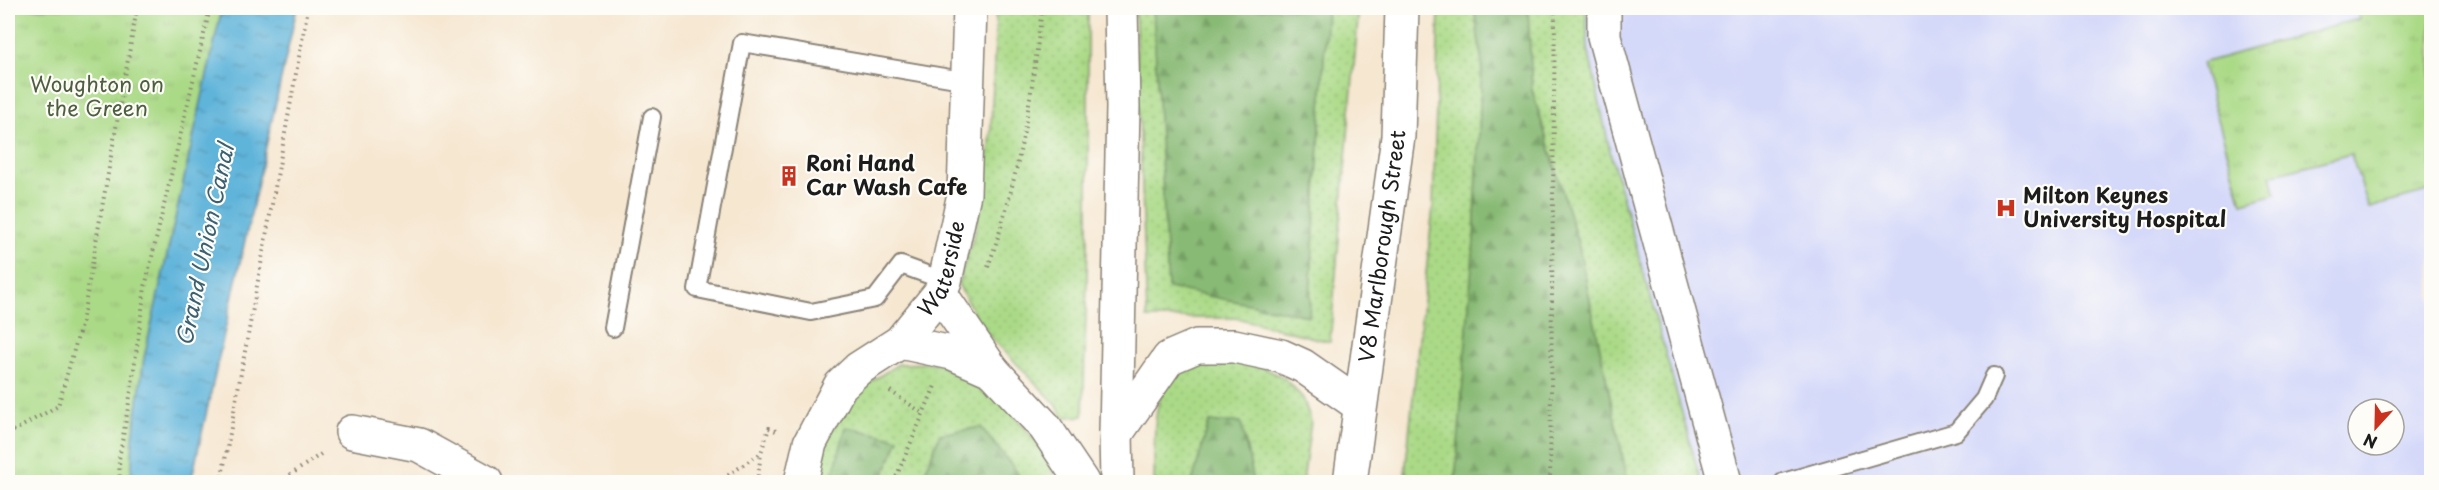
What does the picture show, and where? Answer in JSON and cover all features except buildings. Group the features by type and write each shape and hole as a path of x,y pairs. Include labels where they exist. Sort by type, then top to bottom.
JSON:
{"street":[{"name":"Waterside","path":"801,483 810,443 840,386 858,369 900,342 942,287 964,194 970,8"},
{"path":"1117,483 1116,434 1123,118 1122,8"},
{"name":"V8 Marlborough Street","path":"1352,480 1359,405 1398,136 1402,8"},
{"path":"1604,8 1604,36 1725,483"},
{"path":"942,287 993,371 1045,427 1082,483"},
{"path":"900,342 951,353 993,371"},
{"path":"1116,434 1169,358 1197,346 1234,346 1281,356 1303,366 1359,405"},
{"path":"352,432 419,445 486,483"}],"lane":[{"path":"942,287 901,265 875,299 811,312 697,289 742,43 968,81"},
{"path":"613,328 652,117"},
{"path":"1783,483 1956,432 1984,399 1994,376"}],"path":[{"path":"8,434 58,406 82,322 137,8"},
{"path":"120,483 119,459 145,287 210,8"},
{"path":"221,483 308,8"},
{"path":"1550,483 1554,8"},
{"path":"756,483 761,453 769,428 810,443"},
{"path":"718,483 761,453"}],"shaded area":[{"name":"Milton Keynes University Hospital","path":"1523,8 2431,8 2431,482 1658,482"}],"green space":[{"name":"Woughton on the Green","path":"8,8 222,8 144,358 133,438 131,482 8,482"},
{"path":"994,8 1088,8 1088,243 1083,416 1064,417 1055,403 982,328 958,284 975,232 990,146 996,21"},
{"path":"1135,8 1359,8 1330,342 1237,318 1147,318"},
{"path":"1153,8 1327,8 1309,316 1168,288"},
{"path":"1439,8 1586,8 1588,49 1610,151 1701,482 1404,482 1433,207"},
{"path":"1474,8 1528,8 1532,90 1578,243 1628,482 1455,482 1474,240 1482,64"},
{"path":"2357,8 2431,8 2431,191 2369,208 2351,154 2271,175 2276,194 2242,203 2202,63 2359,19"},
{"path":"1216,356 1251,362 1283,377 1303,398 1311,421 1303,482 1154,482 1154,435 1159,403 1164,389 1173,377 1185,368"},
{"path":"934,363 960,371 993,391 1040,446 1057,482 815,482 831,423 860,389 898,364"},
{"path":"1209,422 1241,422 1252,472 1252,482 1192,482"},
{"path":"846,427 899,439 881,482 831,482"},
{"path":"981,427 1017,472 1022,482 921,482 940,434"}],"water":[{"name":"Grand Union Canal","path":"222,8 297,8 191,482 131,482 133,438 144,358"}],"place":[{"name":"Roni Hand Car Wash Cafe","path":"789,176"},
{"name":"Milton Keynes University Hospital","path":"2006,208"}]}
